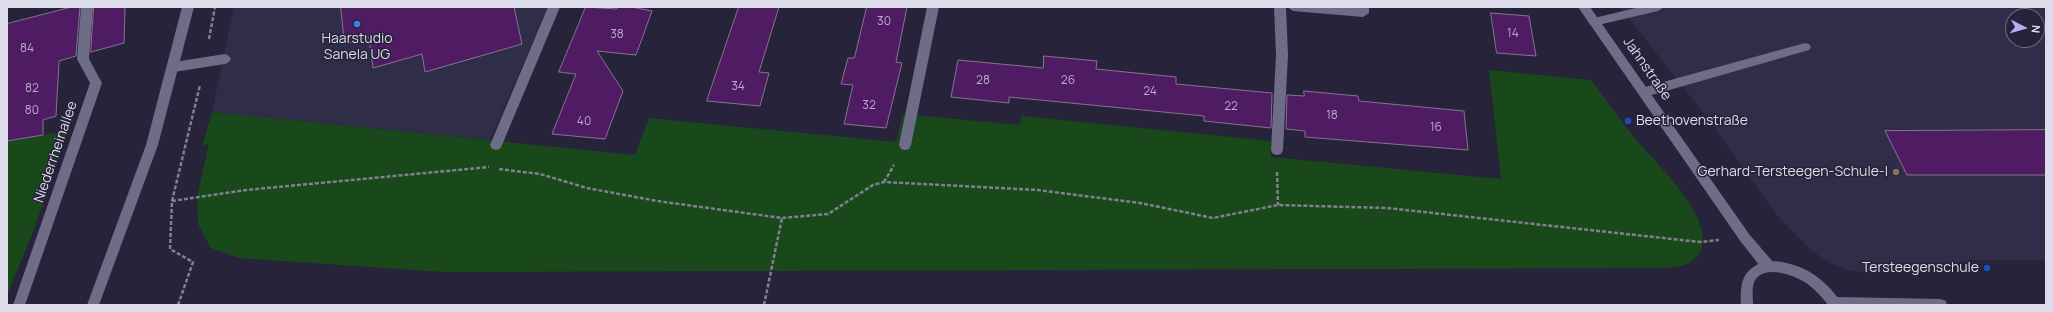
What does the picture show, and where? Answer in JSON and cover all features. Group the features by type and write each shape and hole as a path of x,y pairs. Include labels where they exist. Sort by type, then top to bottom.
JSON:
{"street":[{"name":"Niederrheinallee","path":"19,305 96,84 83,59 87,7"},
{"path":"93,305 152,145 174,67 188,7"},
{"path":"496,145 554,7"},
{"path":"905,145 933,7"},
{"path":"1277,150 1282,55 1280,7"},
{"path":"1292,7 1363,13 1363,7"},
{"name":"Jahnstraße","path":"1584,7 1645,92 1745,238 1768,266"},
{"path":"1594,22 1658,7"},
{"path":"1645,92 1805,47"},
{"path":"174,67 225,59"},
{"path":"1747,305 1745,292 1747,280 1755,271 1768,266 1782,266 1798,270 1826,290 1835,304 1941,305"}],"path":[{"path":"178,305 193,262 170,249 172,201 205,62 215,7"},
{"path":"1277,150 1278,205"},
{"path":"172,201 246,190 483,167 490,168"},
{"path":"498,169 540,174 587,188 656,201 782,218 828,214 873,185 884,182 1038,190 1140,204 1213,218 1278,205 1387,208 1700,242 1745,238"},
{"path":"764,305 782,218"}],"shaded area":[{"path":"234,7 548,7 490,140 212,112"},
{"name":"Gerhard-Tersteegen-Schule-I","path":"1620,7 2046,7 2046,260 1971,260 1906,271 1870,273 1847,270 1831,264 1812,251 1778,217 1715,128"}],"green space":[{"path":"1489,70 1591,80 1633,136 1686,198 1697,217 1703,235 1701,250 1689,263 1682,266 1668,268 443,272 238,258 211,248 198,224 197,197 209,143 202,146 212,112 635,155 649,118 896,142 903,114 1020,125 1021,116 1271,141 1271,157 1501,179"},
{"path":"68,131 33,232 7,295 7,141"}],"building":[{"path":"72,7 80,7 76,56 59,61 56,116 43,120 43,135 7,141 7,24"},
{"path":"94,7 125,7 124,43 91,52"},
{"path":"341,7 514,7 522,44 425,72 422,54 373,68 369,37 345,44"},
{"path":"586,7 616,9 619,7 632,7 652,11 636,55 597,51 623,91 605,139 552,134 576,74 559,72"},
{"path":"739,7 779,7 759,72 769,73 760,106 707,101"},
{"path":"867,7 907,7 896,62 902,63 886,128 844,124 853,85 841,84 848,58 854,58"},
{"path":"1491,13 1529,16 1536,56 1497,53"},
{"path":"1044,56 1097,61 1096,69 1176,77 1176,84 1272,93 1271,128 1204,121 1204,116 1009,97 1009,103 951,97 958,60 1043,68"},
{"path":"1304,91 1358,96 1359,101 1464,111 1468,150 1305,137 1305,131 1286,129 1287,95 1304,96"},
{"path":"2046,130 2046,175 1907,175 1885,131"}],"place":[{"name":"Haarstudio Sanela UG","path":"357,24"},
{"name":"Beethovenstraße","path":"1628,121"},
{"name":"Gerhard-Tersteegen-Schule-I","path":"1896,172"},
{"name":"Tersteegenschule","path":"1987,268"}]}
